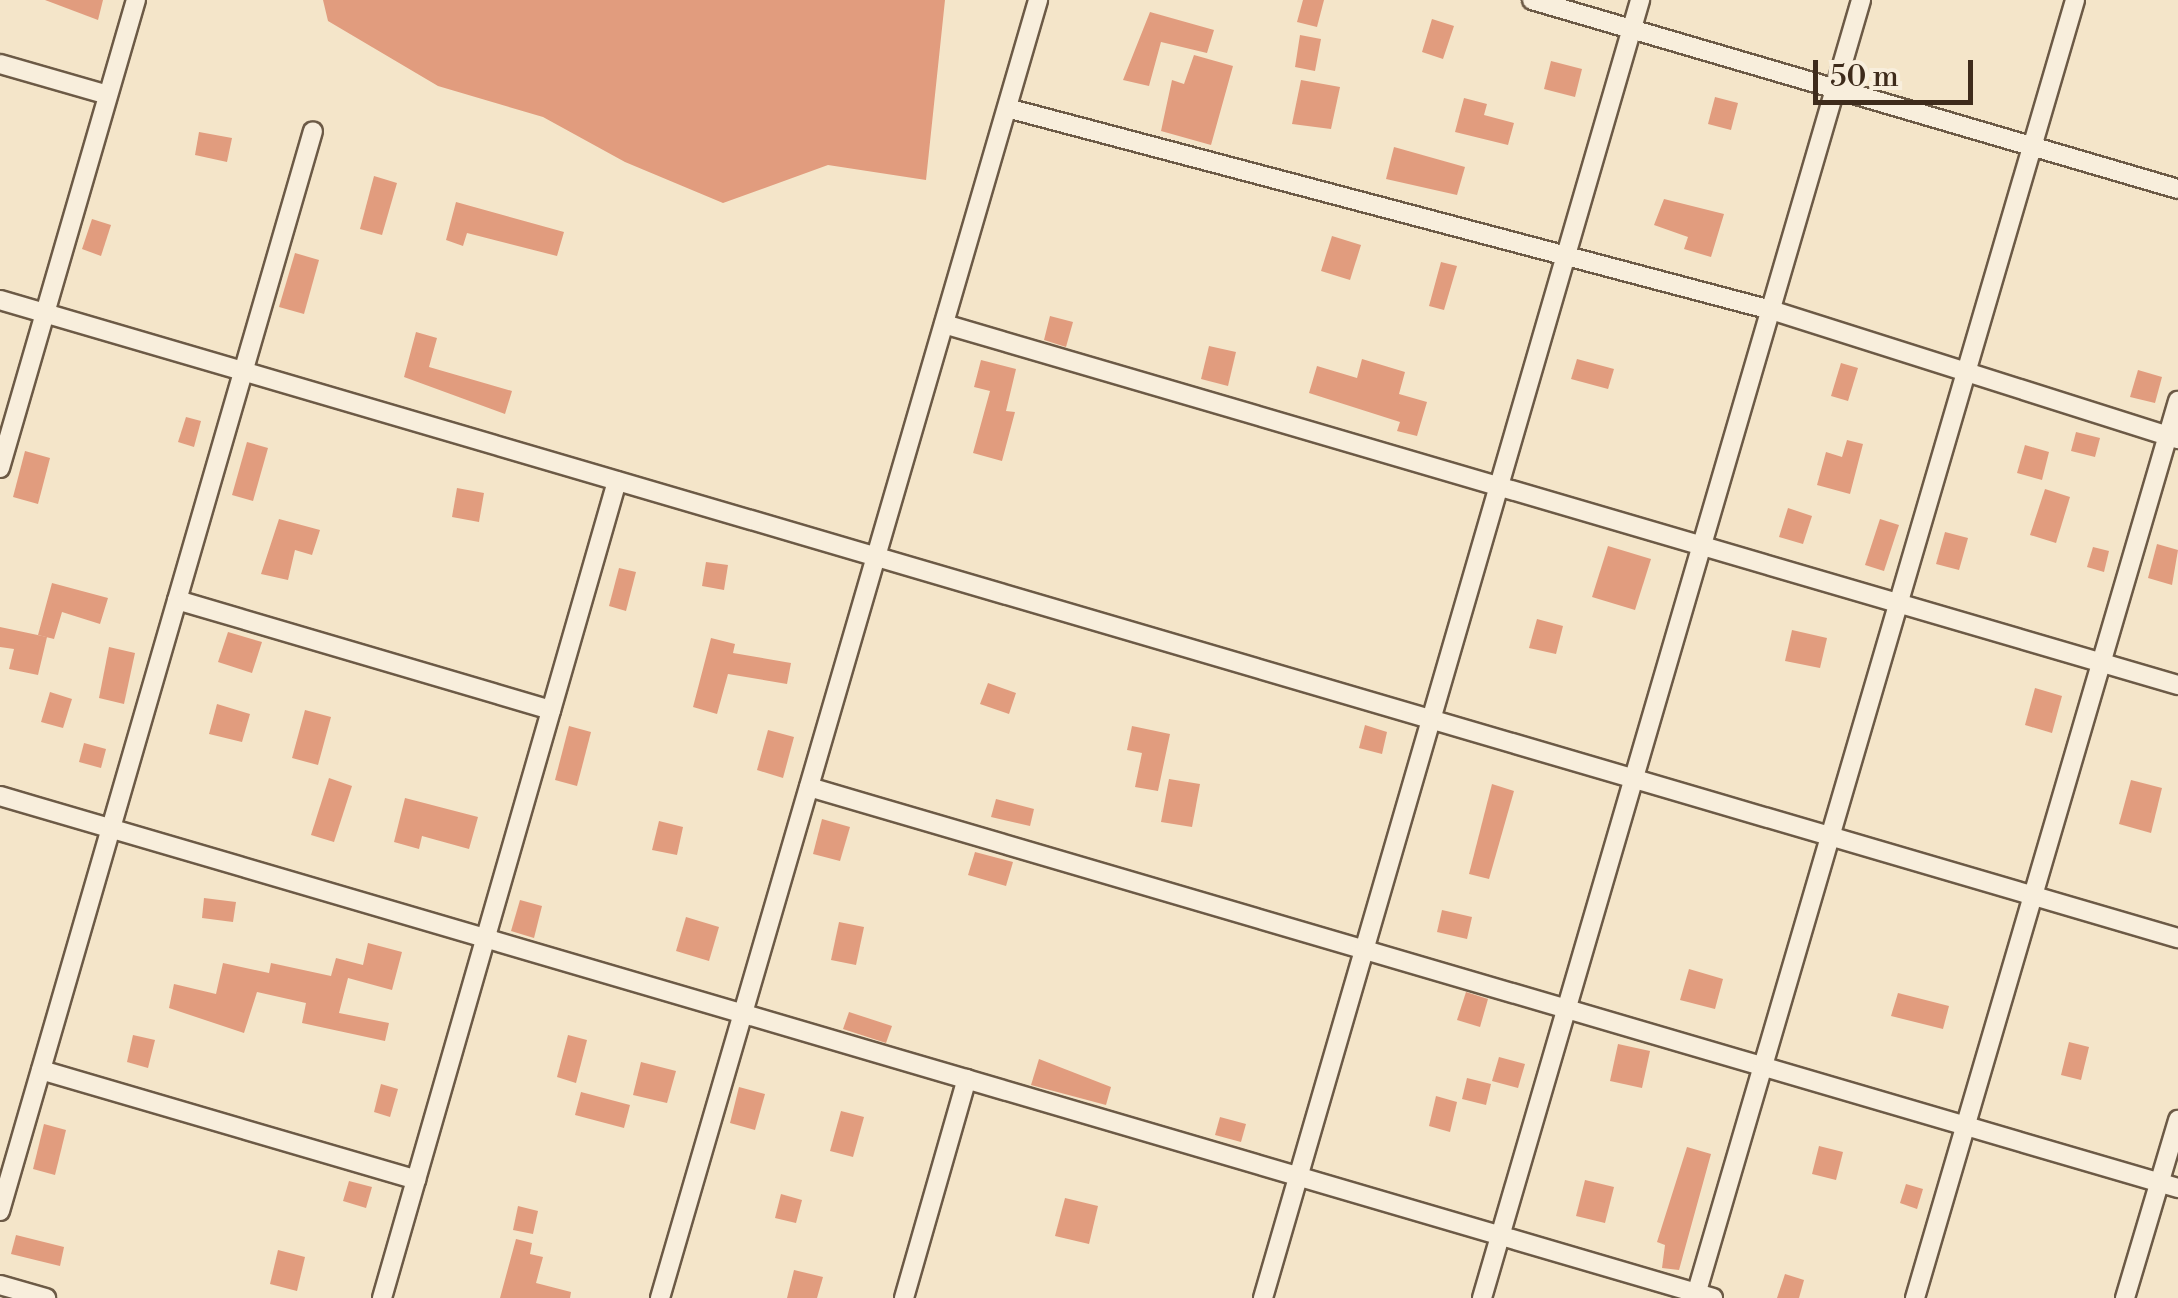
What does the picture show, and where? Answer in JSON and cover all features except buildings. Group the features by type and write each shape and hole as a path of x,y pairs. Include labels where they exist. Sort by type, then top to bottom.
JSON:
{"street":[{"path":"0,468 136,0"},
{"path":"660,1298 1038,0"},
{"path":"1532,0 2178,189"},
{"path":"1263,1298 1640,0"},
{"path":"1482,1298 1861,0"},
{"path":"0,796 1702,1296 2075,0"},
{"path":"0,64 108,96"},
{"path":"1007,108 1771,310 1966,376 2173,437"},
{"path":"0,1211 108,828 314,131"},
{"path":"0,300 2178,938"},
{"path":"944,324 2178,685"},
{"path":"1916,1298 2102,663 2173,437 2178,402"},
{"path":"382,1298 617,481"},
{"path":"177,600 552,710"},
{"path":"809,788 2169,1186"},
{"path":"41,1070 416,1180"},
{"path":"904,1298 967,1079"},
{"path":"2125,1298 2169,1186 2178,1120"},
{"path":"0,1285 46,1298"}]}
